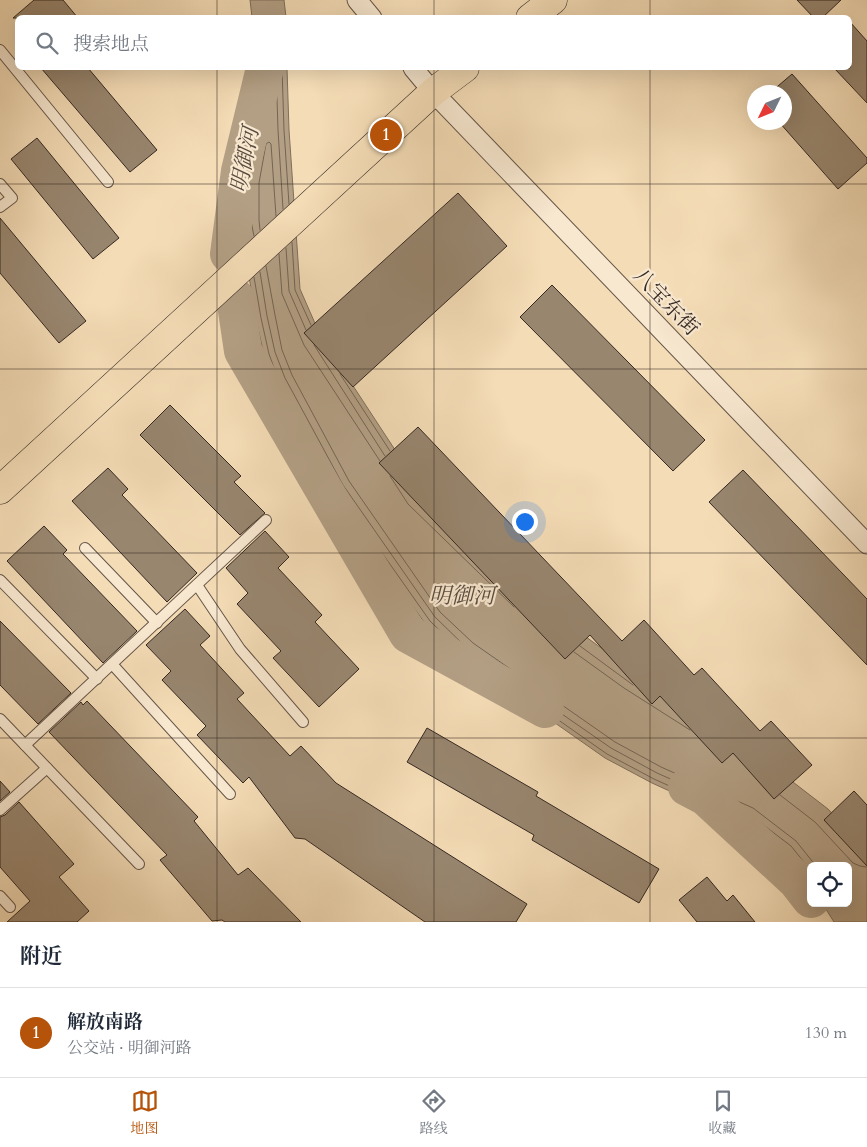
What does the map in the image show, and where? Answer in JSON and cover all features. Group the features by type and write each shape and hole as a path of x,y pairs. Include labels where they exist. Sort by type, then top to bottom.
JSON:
{"main road":[{"path":"534,15 553,0"},
{"path":"0,490 433,92 462,70"}],"street":[{"path":"357,0 370,15"},
{"name":"八宝东街","path":"415,70 433,92 867,544"}],"lane":[{"path":"0,50 15,68"},
{"path":"16,70 108,182"},
{"path":"0,184 12,198 0,207"},
{"path":"25,745 266,520"},
{"path":"85,548 156,623"},
{"path":"0,580 97,679"},
{"path":"197,585 240,649 303,722"},
{"path":"112,664 230,794"},
{"path":"0,719 139,864"},
{"path":"0,810 47,768"},
{"path":"0,896 10,907"}],"water":[{"path":"250,0 284,0 286,15 252,15"},
{"name":"明御河","path":"252,70 287,70 289,130 300,289 321,337 422,491 526,593 634,672 728,732 828,809 867,850 867,922 834,922 825,907 852,907 852,862 807,862 807,884 783,854 742,824 652,783 605,758 461,657 426,625 333,491 275,383 264,355 256,319 240,222 240,181 250,129"}],"building":[{"path":"34,0 63,0 76,15 16,15"},
{"path":"797,0 841,0 825,15 811,15"},
{"path":"852,24 867,41 867,103 836,70 852,70"},
{"path":"43,70 90,70 157,150 130,172"},
{"path":"792,74 867,158 867,163 838,189 786,130 792,130 792,85 779,85"},
{"path":"37,138 119,238 93,259 11,159"},
{"path":"458,193 507,246 353,387 304,333"},
{"path":"0,218 86,321 59,343 0,273"},
{"path":"552,285 705,440 673,471 520,317"},
{"path":"170,405 241,476 234,482 265,513 240,535 140,435"},
{"path":"418,427 622,641 644,620 694,675 702,668 760,731 771,721 812,765 774,799 733,753 722,763 660,696 652,704 590,635 565,659 379,463"},
{"path":"108,468 128,489 122,495 197,573 167,602 72,501"},
{"path":"743,470 867,599 867,665 709,502"},
{"path":"44,526 67,550 63,554 137,631 103,663 7,561"},
{"path":"265,531 289,557 278,568 322,615 315,622 359,669 319,707 273,658 281,651 237,604 248,593 226,568"},
{"path":"185,609 210,636 200,645 244,693 237,699 290,756 301,746 336,783 527,904 516,922 425,922 305,839 295,838 249,777 243,783 197,735 206,726 162,680 171,671 146,645"},
{"path":"0,621 71,693 38,724 0,685"},
{"path":"87,701 198,817 194,821 238,875 248,868 301,922 212,921 160,860 167,855 49,732 81,702 83,705"},
{"path":"427,728 538,792 536,796 659,869 639,903 532,840 534,835 407,762"},
{"path":"0,781 10,792 0,801"},
{"path":"854,791 867,805 867,866 824,820"},
{"path":"19,802 74,864 59,877 89,911 77,922 7,922 30,901 0,867 0,817 5,815"},
{"path":"707,877 727,901 733,895 755,922 697,922 679,900"}],"waterway":[{"name":"明御河","path":"229,254 240,171 265,70"},
{"name":"明御河","path":"235,297 243,351 408,634 545,709"},
{"name":"明御河","path":"687,787 706,797 797,881 807,894"}],"place":[{"name":"解放南路","path":"386,135"}]}
